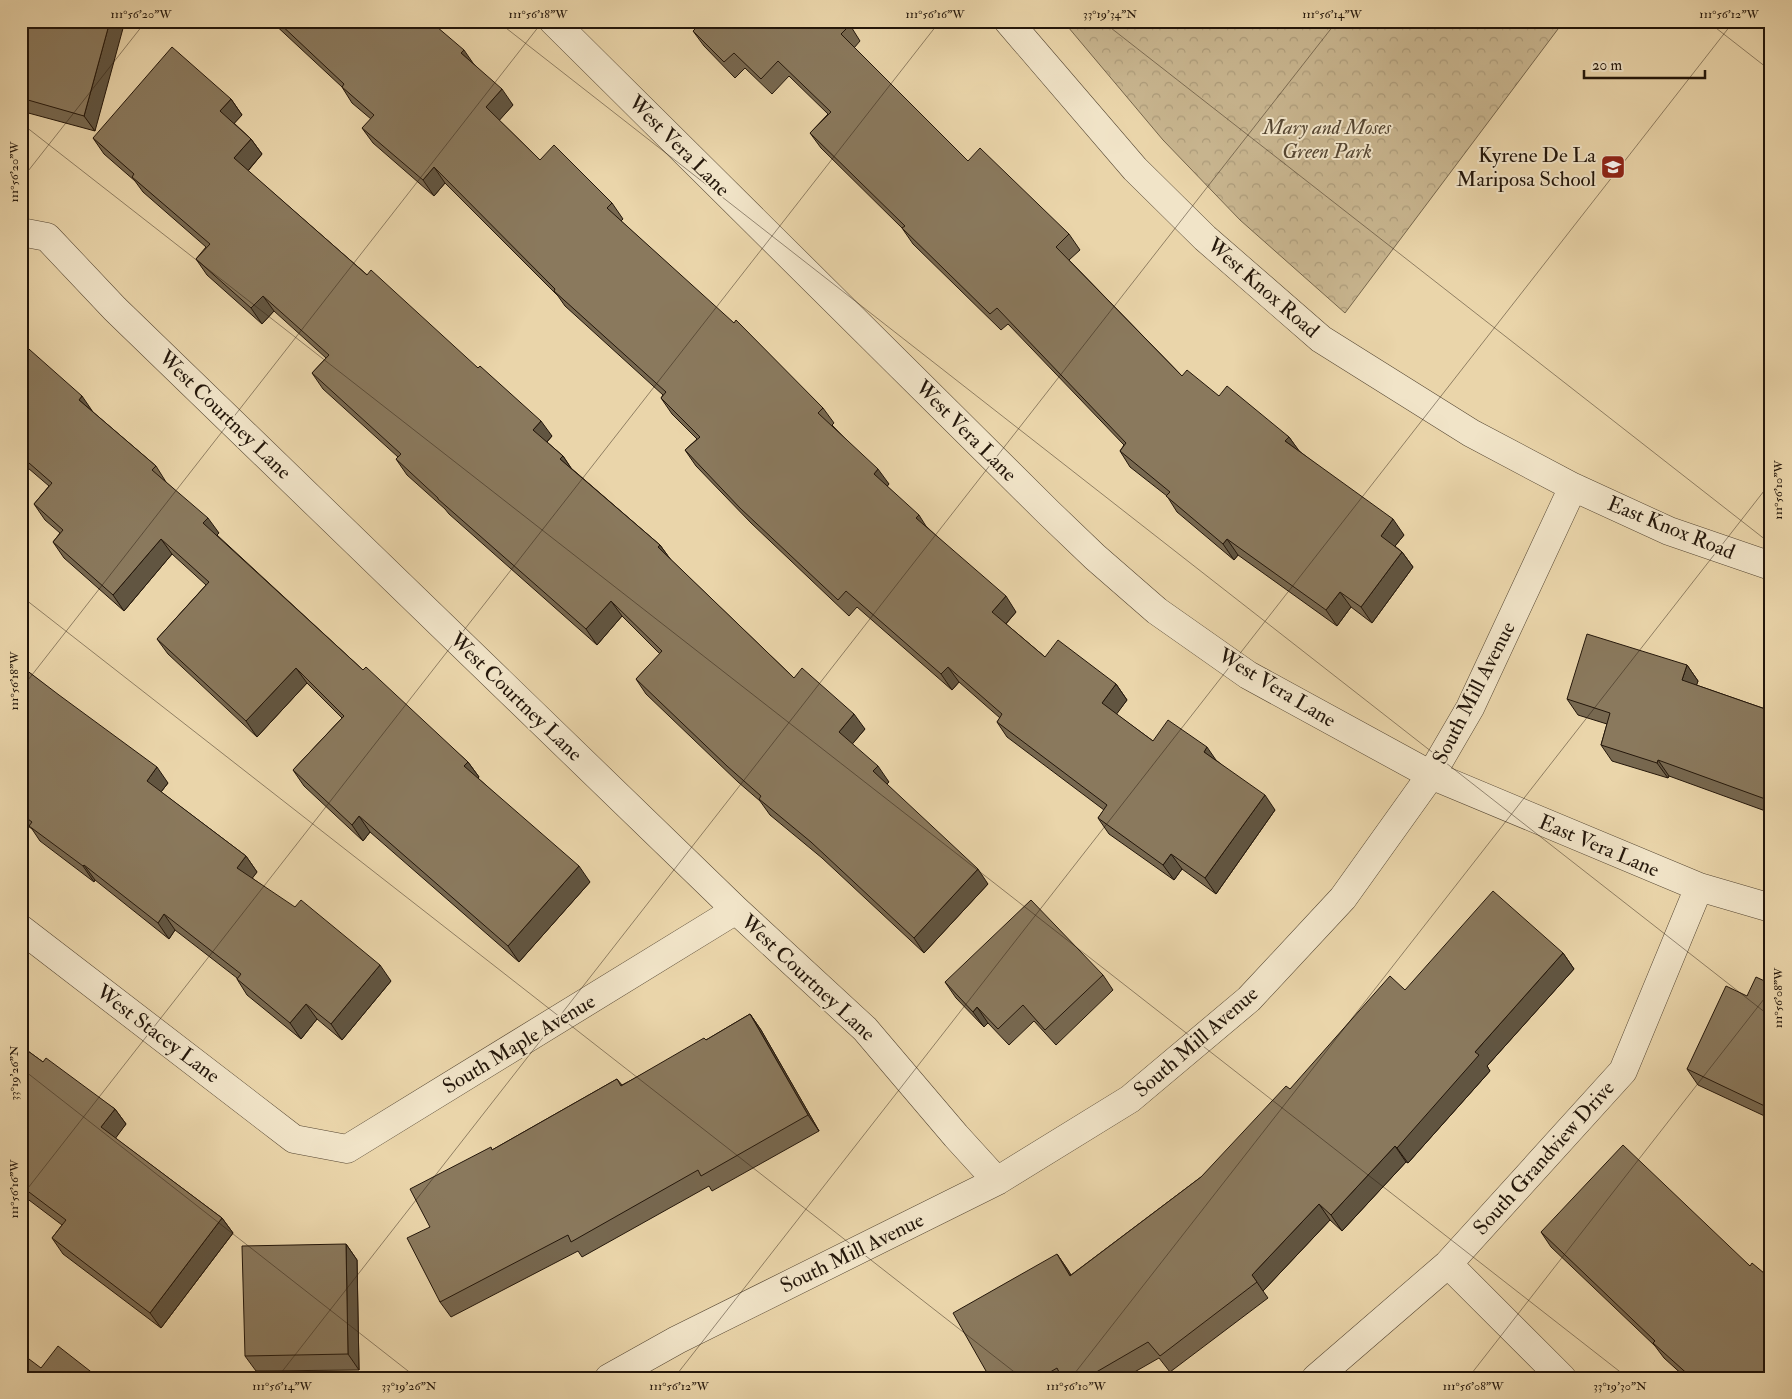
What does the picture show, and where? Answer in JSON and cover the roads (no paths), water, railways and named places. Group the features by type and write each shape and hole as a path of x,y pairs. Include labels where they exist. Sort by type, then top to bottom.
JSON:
{"street":[{"name":"West Vera Lane","path":"553,21 1048,512 1095,557 1150,605 1248,675 1431,775"},
{"name":"West Knox Road","path":"1008,21 1135,169 1205,238 1321,339 1472,433 1573,487"},
{"name":"West Courtney Lane","path":"21,232 47,238 115,309 736,910 865,1029 997,1181"},
{"name":"South Mill Avenue","path":"609,1378 677,1340 997,1181 1130,1099 1249,1000 1343,898 1431,775 1470,708 1573,487"},
{"name":"East Knox Road","path":"1573,487 1669,531 1771,566"},
{"name":"East Vera Lane","path":"1431,775 1699,887 1771,908"},
{"name":"South Grandview Drive","path":"1316,1378 1448,1264 1622,1072 1699,887"},
{"name":"South Maple Avenue","path":"294,1139 347,1149 736,910"},
{"name":"West Stacey Lane","path":"21,929 294,1139"},
{"path":"1448,1264 1562,1378"}],"place":[{"name":"Kyrene De La Mariposa School","path":"1613,167"}],"park label":[{"name":"Mary and Moses Green Park","path":"1327,139"}]}
